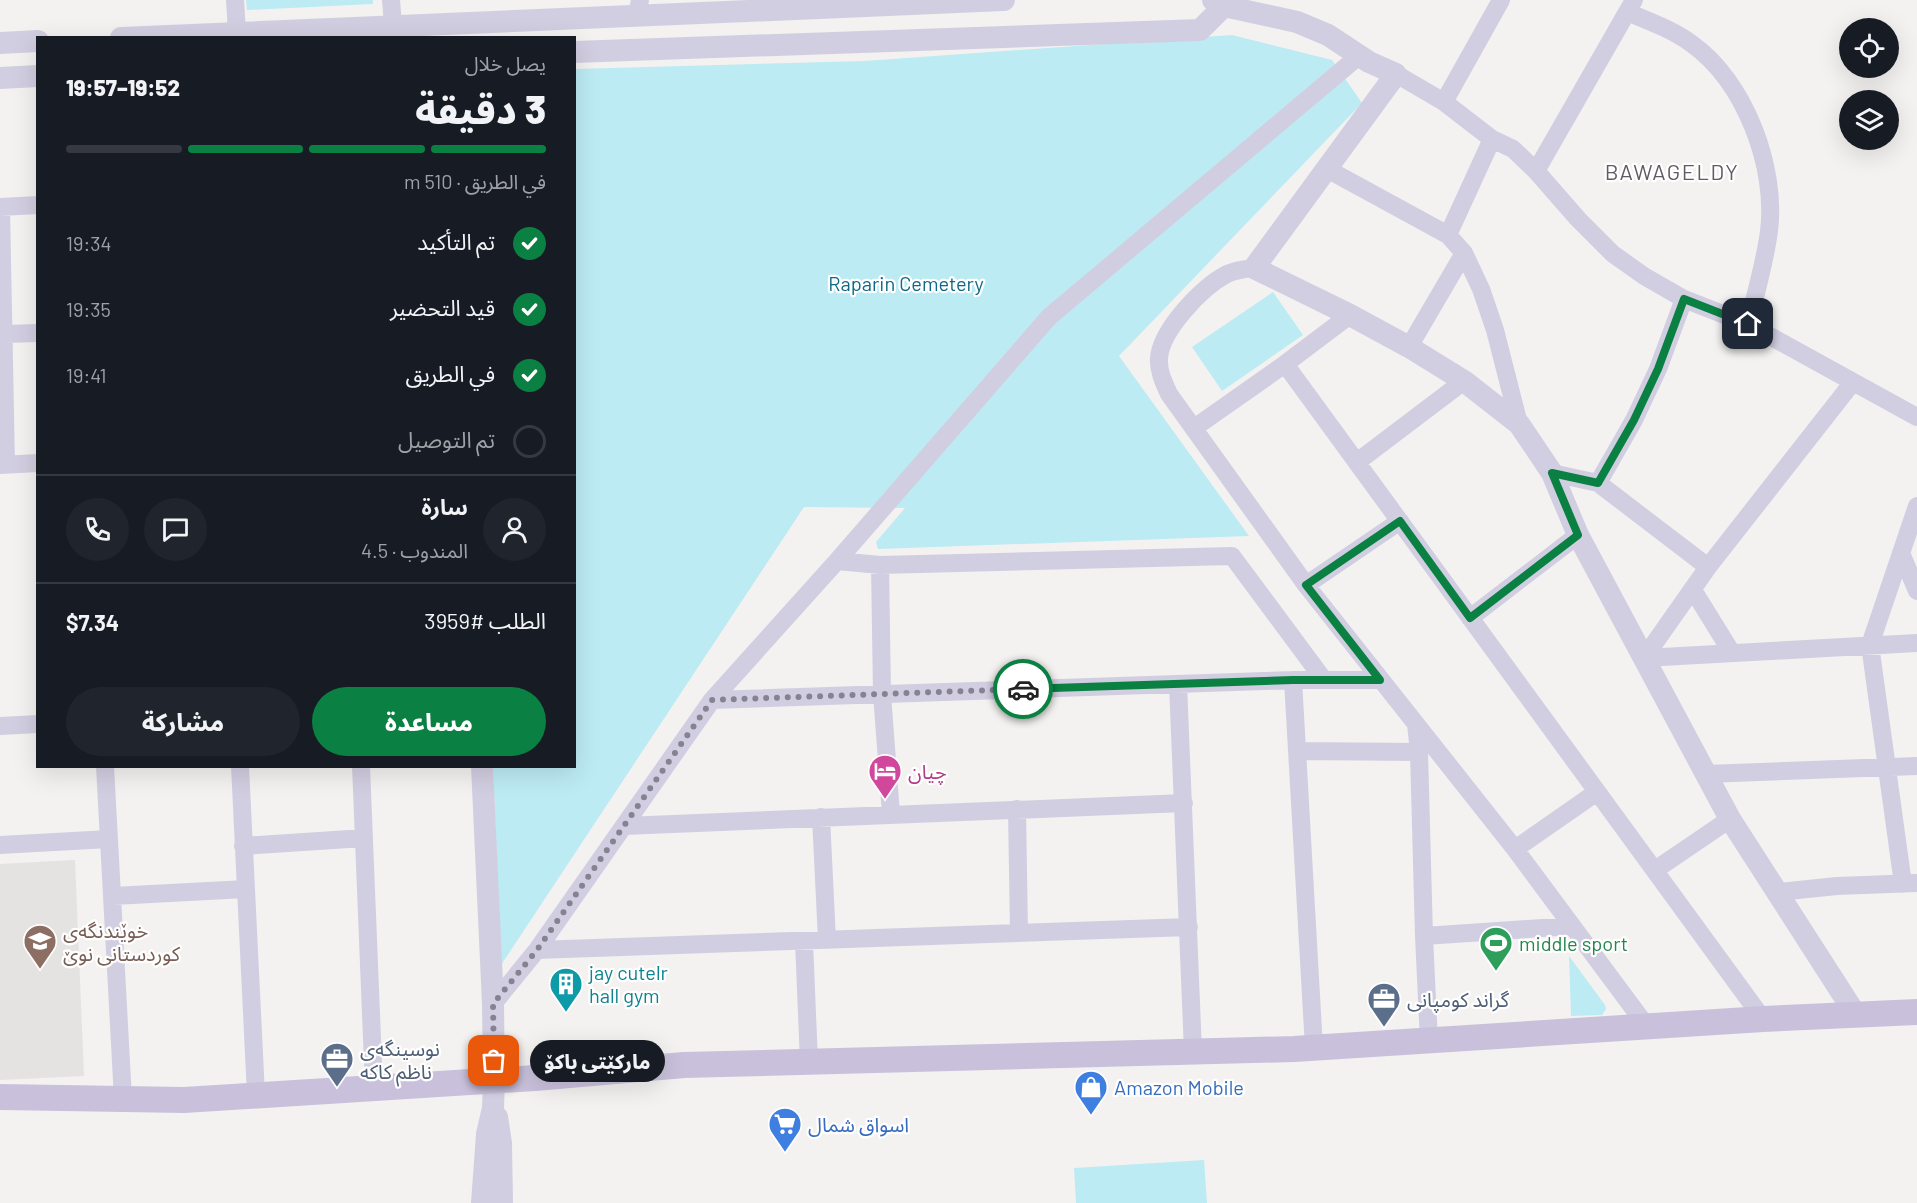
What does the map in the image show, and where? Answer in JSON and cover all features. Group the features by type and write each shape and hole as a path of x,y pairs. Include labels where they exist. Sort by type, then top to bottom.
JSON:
{"main road":[{"path":"0,1097 184,1100 494,1081 684,1065 1314,1048 1763,1019 1917,1012"}],"street":[{"path":"235,0 237,32"},
{"path":"391,0 393,25"},
{"path":"160,36 393,25 571,27 639,7 1004,0"},
{"path":"1444,102 1501,0"},
{"path":"576,52 1200,30 1226,2 1297,22 1328,35 1369,62 1396,74 1444,102 1492,139 1513,150 1536,171 1578,219 1613,254 1644,276 1684,299 1748,324 1917,417"},
{"path":"1536,171 1630,6 1692,44 1716,66 1738,96 1765,160 1770,198 1770,228 1765,258 1748,324"},
{"path":"0,43 36,41"},
{"path":"493,1004 537,950 712,700 837,561 1049,317 1360,55"},
{"path":"1254,268 1396,74"},
{"path":"0,78 36,76"},
{"path":"1448,235 1492,139"},
{"path":"1327,169 1448,235 1464,253 1481,289 1495,330 1519,424"},
{"path":"36,205 1,207 4,334 3,465 36,463"},
{"path":"1409,348 1464,253"},
{"path":"1648,1028 1515,849 1306,585 1169,394 1162,378 1159,360 1162,344 1170,328 1215,282 1228,274 1254,268 1350,315 1464,381 1519,424 1552,473 1578,535 1730,819 1856,1015"},
{"path":"1598,483 1634,420 1653,379 1684,299"},
{"path":"1194,428 1286,364 1350,315"},
{"path":"4,334 36,333"},
{"path":"1286,364 1763,1019"},
{"path":"1357,462 1464,381"},
{"path":"1644,658 1708,567 1853,382"},
{"path":"1552,473 1598,483 1708,567"},
{"path":"1778,892 1837,886 1910,884 1887,767 1870,645 1917,506"},
{"path":"1306,585 1400,521"},
{"path":"1470,618 1578,535"},
{"path":"1901,553 1917,591"},
{"path":"837,561 880,565 1232,556 1324,680"},
{"path":"880,565 882,694 891,814"},
{"path":"1692,590 1732,653"},
{"path":"1644,658 1917,643"},
{"path":"712,700 1293,680 1380,680"},
{"path":"1293,680 1314,1048"},
{"path":"1178,684 1193,1052"},
{"path":"1416,723 1419,752 1429,1042"},
{"path":"0,726 36,724"},
{"path":"1297,751 1419,752"},
{"path":"1706,774 1917,766"},
{"path":"105,768 123,1099"},
{"path":"240,768 256,1095"},
{"path":"361,768 374,1088"},
{"path":"482,768 493,1004 494,1081 482,1203"},
{"path":"1515,849 1597,792"},
{"path":"624,826 1184,803"},
{"path":"1017,809 1019,933"},
{"path":"821,817 827,940"},
{"path":"1654,870 1730,819"},
{"path":"243,846 364,838"},
{"path":"0,845 109,839"},
{"path":"112,896 246,889"},
{"path":"1424,936 1572,926"},
{"path":"537,950 1189,927"},
{"path":"804,941 808,1062"},
{"path":"493,1108 501,1131 502,1203"}],"shaded area":[{"name":"خوێندنگەی کوردستانی نوێ","path":"75,860 84,1076 0,1080 0,864"}],"green space":[{"path":"246,0 373,0 373,4 247,10"},
{"name":"Raparin Cemetery","path":"1232,35 1332,60 1362,103 1119,356 1249,536 878,549 876,542 905,508 804,507 501,965 493,768 576,768 576,69 864,61"},
{"path":"1273,292 1303,335 1222,391 1192,347"},
{"path":"1569,956 1605,1005 1606,1009 1602,1015 1571,1016"},
{"path":"1204,1160 1207,1203 1076,1203 1074,1168"}],"way so far":[{"path":"494,1061 493,1004 537,950 712,700 1023,689"}],"place":[{"name":"چيان","path":"885,800"},
{"name":"خوێندنگەی کوردستانی نوێ","path":"40,970"},
{"name":"middle sport","path":"1496,972"},
{"name":"jay cutelr hall gym","path":"566,1013"},
{"name":"گراند كومپانى","path":"1384,1028"},
{"name":"مارکێتی باکۆ","path":"494,1061"},
{"name":"نوسینگەی ناظم کاکە","path":"337,1088"},
{"name":"Amazon Mobile","path":"1091,1116"},
{"name":"اسواق شمال","path":"785,1153"}],"district":[{"name":"BAWAGELDY","path":"1672,171"}],"route":[{"path":"1023,689 1293,680 1380,680 1306,585 1400,521 1470,618 1578,535 1552,473 1598,483 1634,420 1658,369 1684,299 1748,324"}]}
